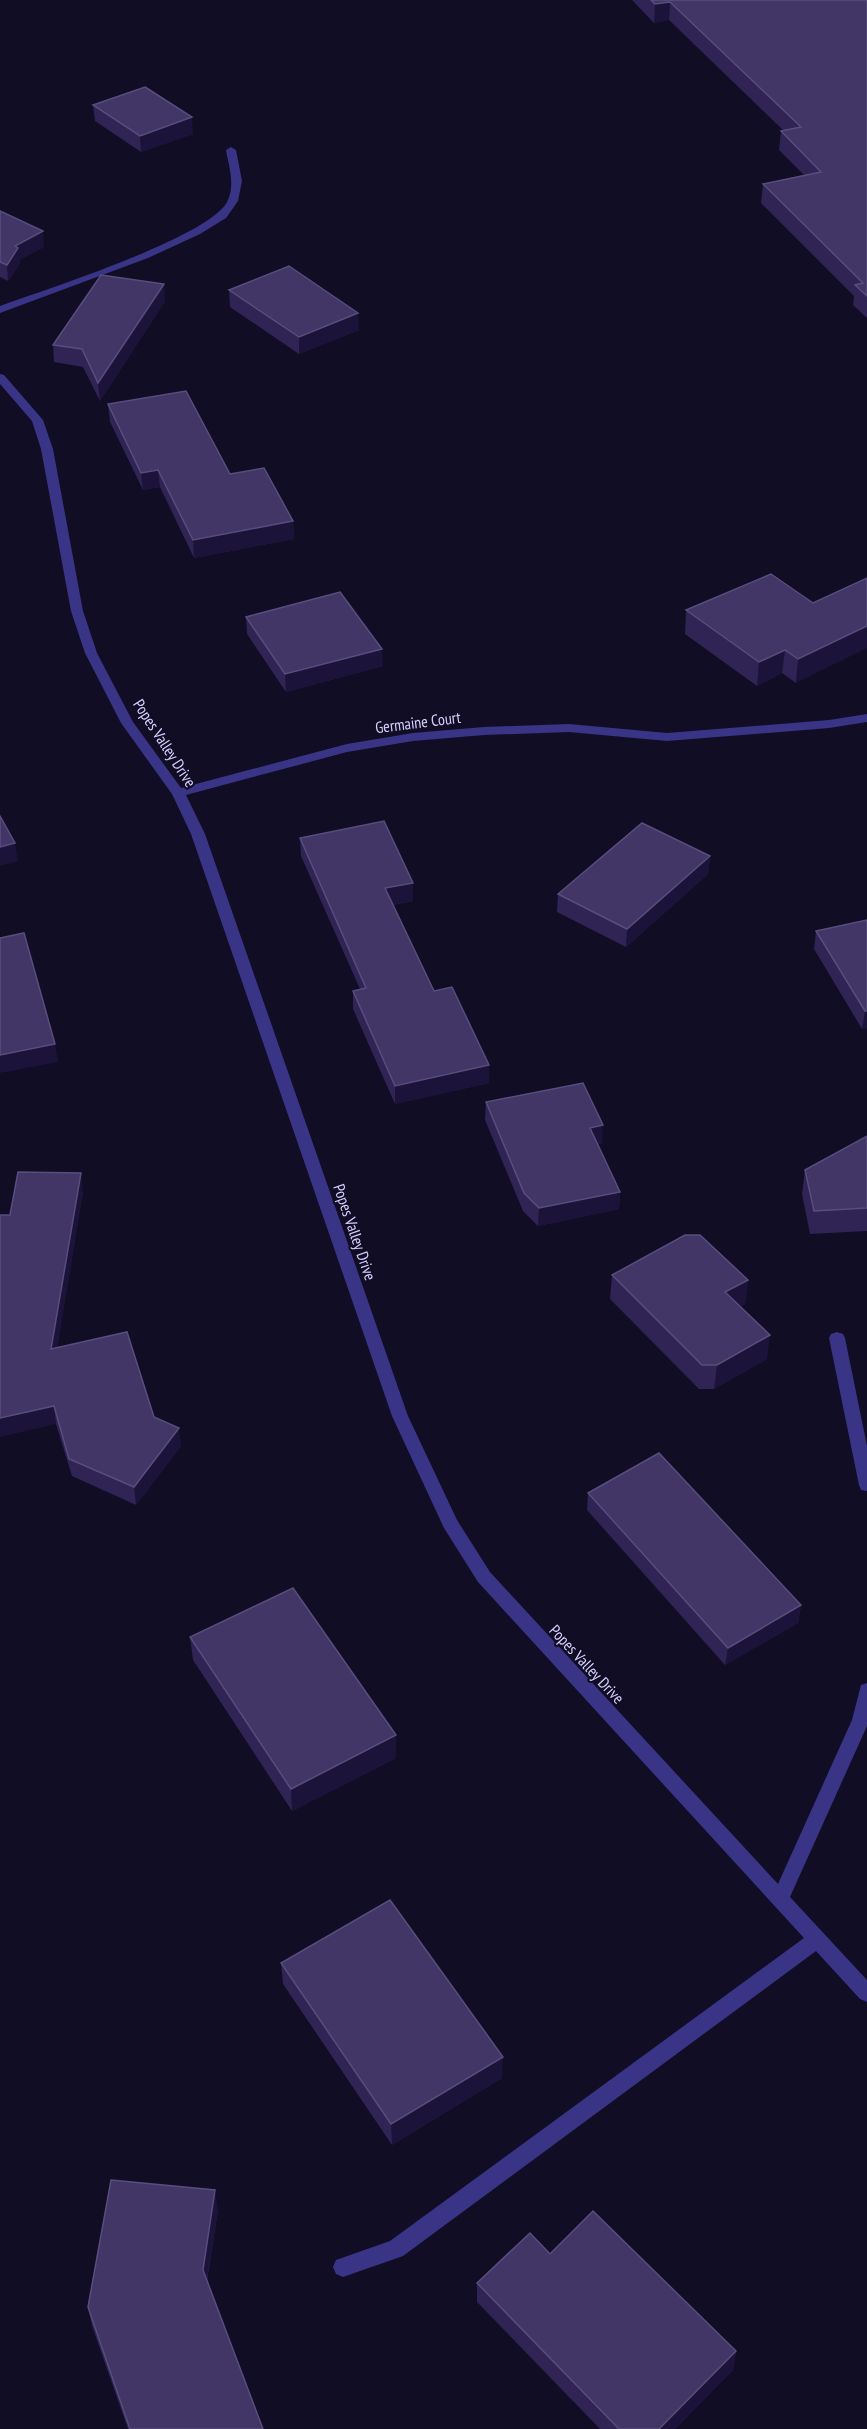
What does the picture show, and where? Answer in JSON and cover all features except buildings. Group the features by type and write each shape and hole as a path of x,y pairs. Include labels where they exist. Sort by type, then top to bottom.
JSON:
{"street":[{"path":"0,310 144,256 196,232 222,216 233,201 237,181 231,150"},
{"name":"Popes Valley Drive","path":"0,377 37,420 47,449 77,610 91,653 127,723 178,793 198,834 400,1416 450,1523 484,1577 867,1993"},
{"name":"Germaine Court","path":"178,793 347,748 413,737 484,731 569,728 667,737 829,724 867,718"},
{"path":"837,1338 867,1485"},
{"path":"780,1899 861,1720 867,1690"},
{"path":"343,2267 396,2249 818,1939"}]}
